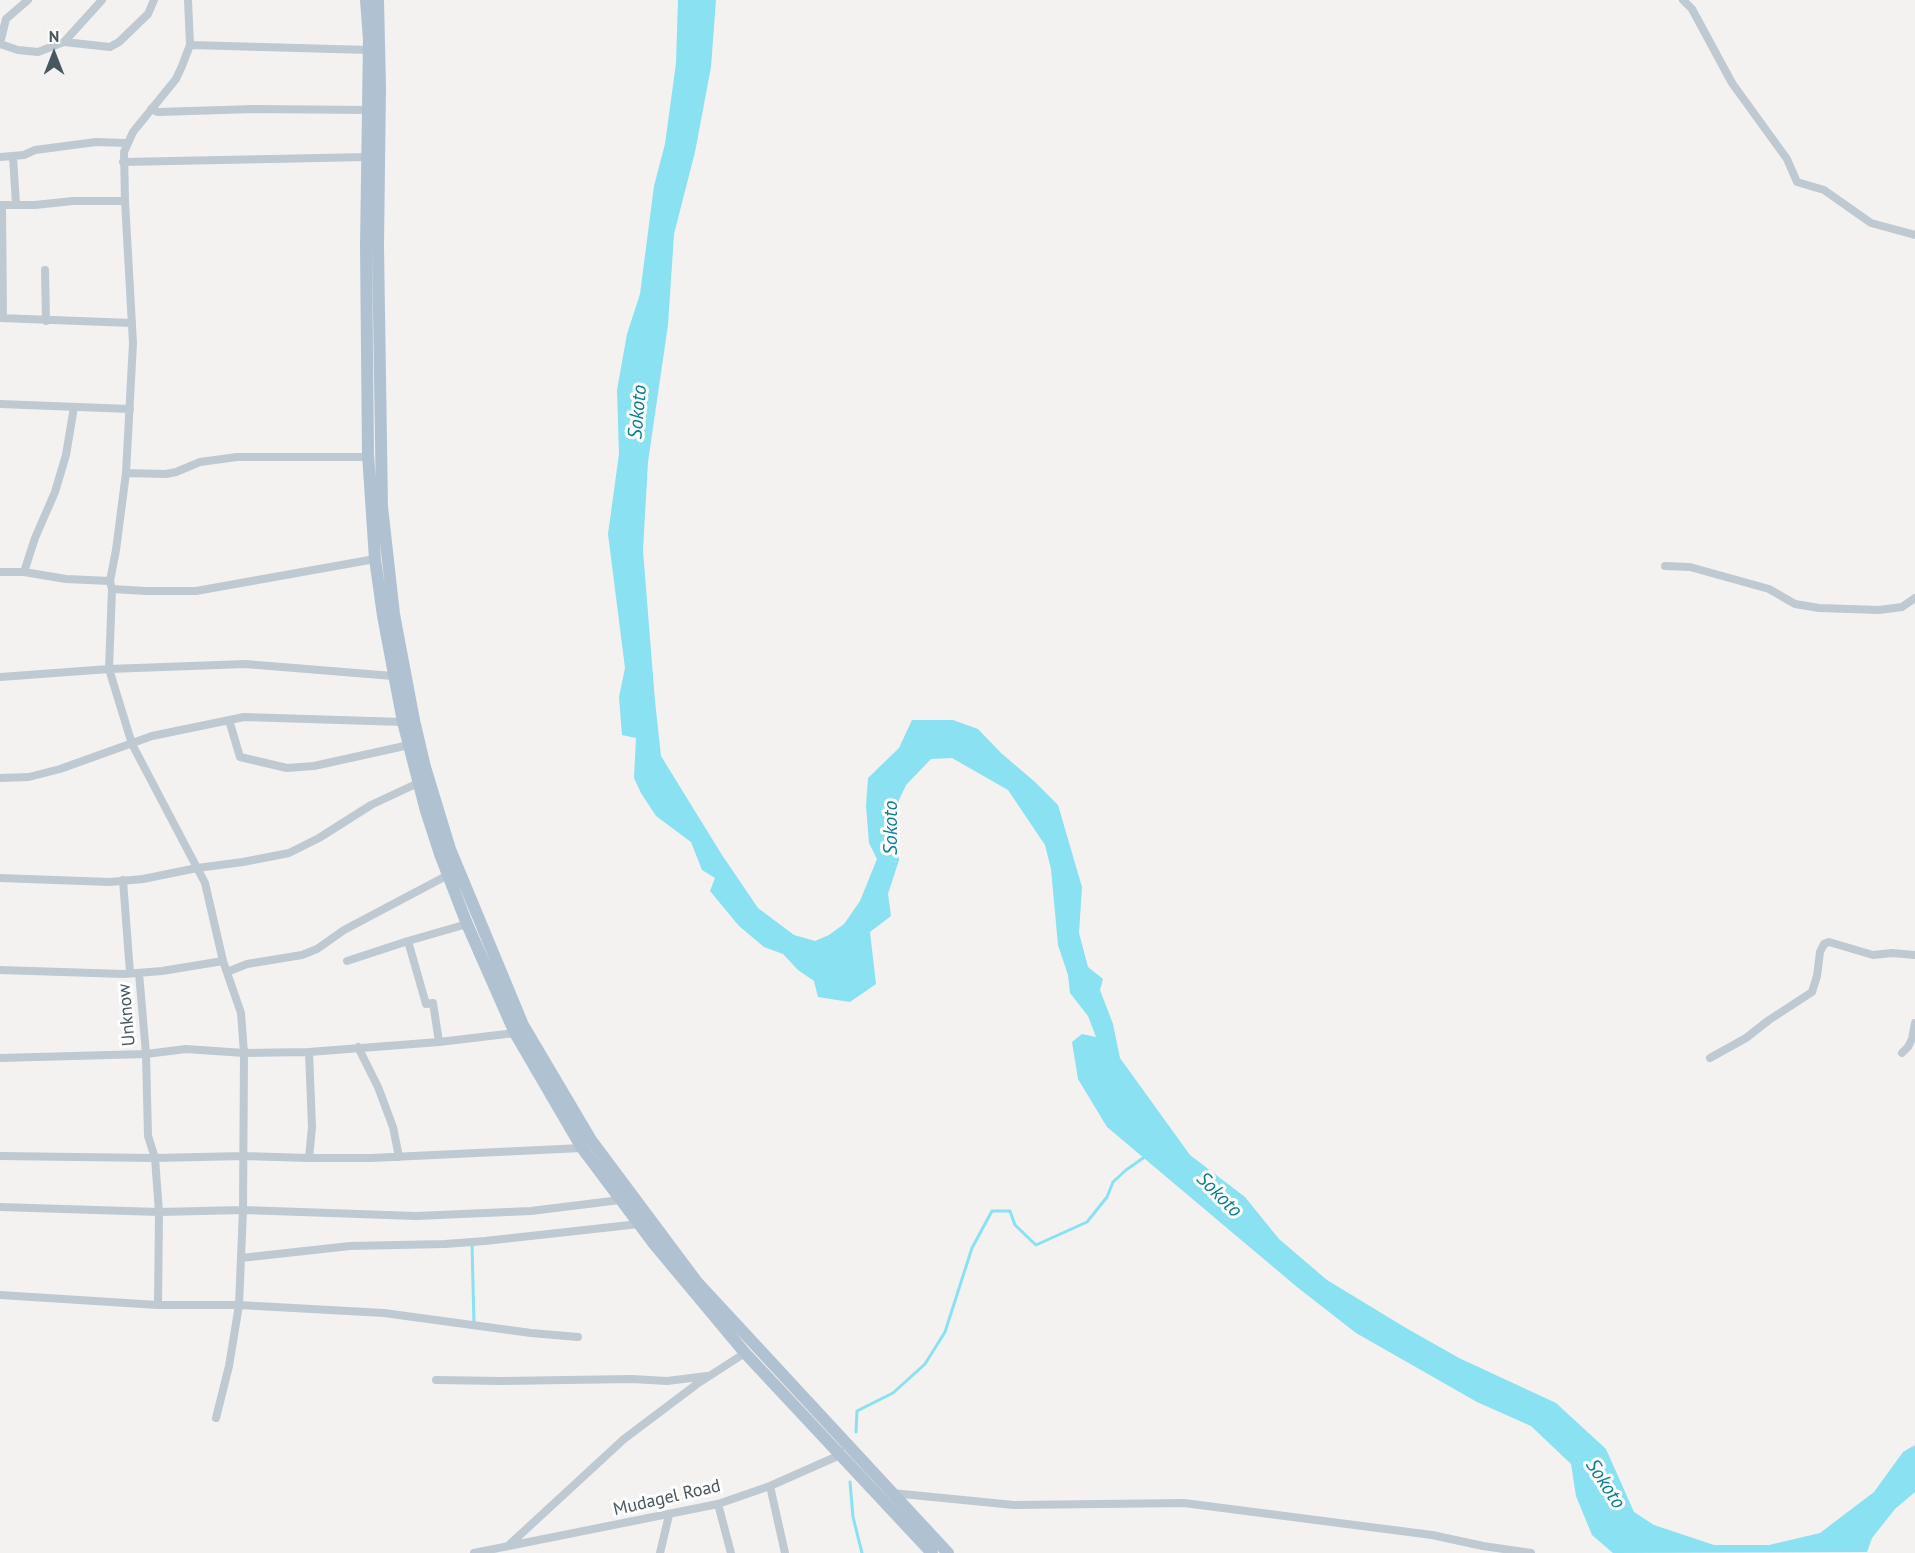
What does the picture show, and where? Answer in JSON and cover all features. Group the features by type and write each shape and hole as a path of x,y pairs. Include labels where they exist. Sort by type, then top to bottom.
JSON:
{"main road":[{"path":"366,0 369,50 366,258 369,457 375,559 393,676 429,822 467,924 515,1033 582,1148 692,1292 745,1353 932,1553"},
{"path":"378,0 380,87 378,246 382,507 394,614 404,673 425,767 450,849 477,919 523,1025 591,1140 697,1282 948,1553"}],"street":[{"path":"29,0 6,19 0,43 18,50 38,52 64,42 102,0"},
{"path":"64,42 110,47 119,42 148,14 153,0"},
{"path":"188,0 190,45 176,79 133,132 127,143 123,162 132,323 130,409 126,473 111,585 108,669 132,744 205,883 223,961 242,1013 243,1210 239,1305 229,1366 216,1418"},
{"path":"1683,0 1692,9 1732,83 1787,159 1797,182 1824,190 1871,223 1915,235"},
{"path":"190,45 369,50"},
{"path":"151,109 158,112 254,109 368,110"},
{"path":"0,158 24,155 35,150 96,142 127,143"},
{"path":"13,156 16,205"},
{"path":"123,162 368,157"},
{"path":"125,201 1,205 2,318 132,323"},
{"path":"45,270 46,321"},
{"path":"0,404 130,409"},
{"path":"24,573 35,538 55,492 66,455 74,407"},
{"path":"126,473 176,472 191,464 224,458 369,457"},
{"path":"0,572 24,573 146,591 196,591 375,559"},
{"path":"1665,566 1690,567 1726,579 1769,588 1795,604 1819,608 1879,610 1902,607 1915,598"},
{"path":"0,677 108,669 244,664 393,676"},
{"path":"0,778 29,777 60,770 152,736 256,716 355,722 403,722"},
{"path":"229,720 240,757 287,768 314,765 409,745"},
{"path":"0,878 80,882 142,879 289,854 371,805 418,783"},
{"path":"228,972 247,964 302,955 317,949 344,930 448,874"},
{"name":"Unknow","path":"123,880 146,1054 148,1136 155,1158 159,1212 158,1305"},
{"path":"347,961 467,924"},
{"path":"408,941 426,1004 434,1003 439,1041"},
{"path":"1710,1058 1746,1038 1812,992 1820,952 1824,944 1829,942 1873,955 1892,953 1915,955"},
{"path":"0,970 91,974 134,973 223,961"},
{"path":"1902,1053 1912,1039 1915,1023"},
{"path":"0,1058 146,1054 186,1048 244,1053 309,1052 515,1033"},
{"path":"358,1047 378,1087 393,1126 399,1156"},
{"path":"309,1052 312,1127 309,1158"},
{"path":"0,1156 309,1158 582,1148"},
{"path":"0,1207 159,1212 243,1210 416,1216 531,1211 620,1200"},
{"path":"241,1258 350,1246 463,1243 639,1224"},
{"path":"0,1295 158,1305 239,1305 384,1313 531,1333 578,1337"},
{"path":"508,1546 624,1439 708,1376 745,1353"},
{"path":"436,1380 632,1378 667,1381 708,1376"},
{"path":"838,1434 840,1455"},
{"name":"Mudagel Road","path":"474,1553 718,1504 770,1486 840,1455"},
{"path":"770,1486 785,1553"},
{"path":"892,1493 1014,1505 1184,1503 1431,1534 1483,1546 1531,1553"},
{"path":"718,1504 731,1553"},
{"path":"660,1553 669,1515"}],"water":[{"name":"Sokoto","path":"678,0 716,0 711,67 695,152 674,234 668,325 648,462 643,550 655,701 661,756 722,855 758,908 794,935 815,941 829,935 844,924 860,901 877,859 869,843 866,806 868,778 899,748 912,720 953,720 978,729 1058,805 1082,887 1079,933 1088,967 1103,979 1100,990 1113,1024 1120,1058 1190,1155 1245,1197 1279,1239 1327,1280 1406,1328 1459,1358 1556,1403 1606,1449 1634,1512 1654,1525 1714,1545 1769,1545 1820,1533 1874,1492 1903,1452 1915,1445 1915,1492 1895,1509 1872,1538 1867,1552 1613,1553 1592,1535 1576,1496 1571,1464 1531,1426 1477,1402 1356,1333 1297,1287 1107,1127 1078,1079 1072,1042 1082,1034 1096,1037 1088,1016 1070,993 1068,975 1058,945 1051,869 1045,845 1008,790 952,758 931,759 906,785 899,800 899,860 888,894 891,916 870,932 876,984 850,1002 818,997 814,981 798,970 783,954 764,947 739,926 710,891 715,878 702,870 691,842 656,816 634,778 636,738 622,735 619,697 625,668 608,534 619,454 617,390 627,334 640,294 654,186 665,144 676,63"}],"waterway":[{"path":"856,1432 857,1411 893,1393 925,1364 945,1332 972,1248 992,1211 1010,1211 1015,1225 1036,1245 1087,1222 1107,1197 1113,1182 1146,1156"},
{"path":"472,1244 474,1324"},
{"path":"850,1482 853,1517 862,1553"}]}
